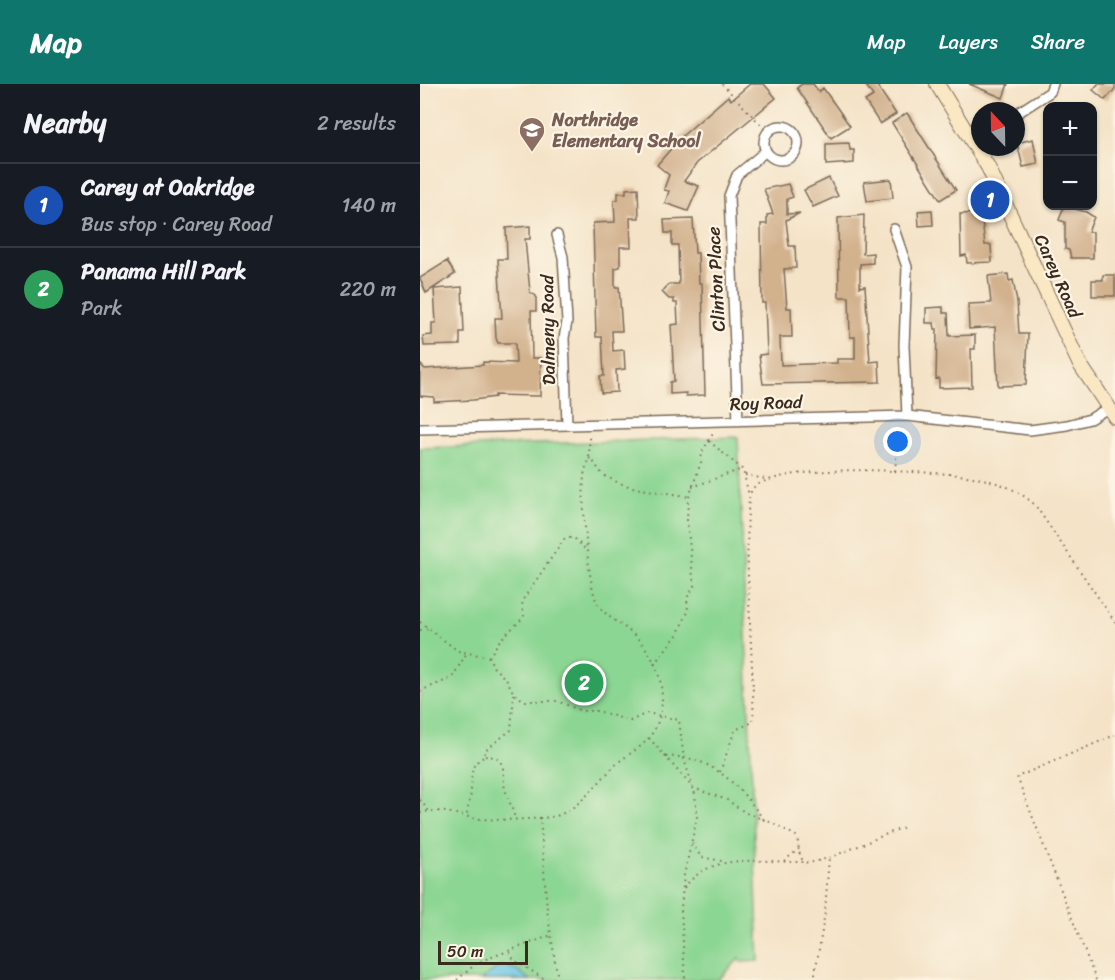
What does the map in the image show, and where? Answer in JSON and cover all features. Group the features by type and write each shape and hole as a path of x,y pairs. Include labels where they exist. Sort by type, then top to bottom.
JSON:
{"street":[{"name":"Carey Road","path":"937,84 971,132"},
{"path":"1025,108 1050,92 1053,84"},
{"path":"786,126 797,135 799,141 795,154 783,160 776,160 766,152 764,145 768,132 773,128 786,126"},
{"name":"Clinton Place","path":"738,421 729,196 737,175 766,152"},
{"name":"Carey Road","path":"984,156 1065,336 1083,371 1111,412"},
{"path":"894,229 907,267 904,346 907,416"},
{"name":"Dalmeny Road","path":"557,236 562,257 567,322 564,338 567,424"},
{"name":"Roy Road","path":"420,429 907,416 1030,430 1067,426 1111,412"}],"path":[{"path":"722,84 768,132"},
{"path":"895,471 898,434 908,424 907,416"},
{"path":"654,664 682,627 688,612 687,598 694,586 687,520 689,497 701,462 702,452 709,441 715,421"},
{"path":"420,813 459,812 466,815 515,818 561,814 649,738 659,717 661,679 654,664 637,637 610,617 594,598 587,552 584,474 589,458 591,425"},
{"path":"709,441 742,469 749,496 747,538 754,715 753,722 733,733 730,750 720,772"},
{"path":"589,458 601,473 618,483 646,491 670,491 689,497"},
{"path":"692,487 742,469"},
{"path":"745,475 767,480 847,470 895,471 929,472 988,481 1027,498 1042,514 1115,622"},
{"path":"749,496 753,488 767,480"},
{"path":"489,657 500,640 524,617 522,601 565,538 574,538 587,552"},
{"path":"420,622 466,654 489,657"},
{"path":"420,630 430,629"},
{"path":"420,691 452,678 466,654"},
{"path":"485,756 484,751 511,730 514,694 507,680 494,668 489,657"},
{"path":"514,694 532,703 557,701 582,711 598,711 630,721 647,713 679,720 684,756 698,818 683,890 681,924 685,980"},
{"path":"1096,980 1017,777 1115,735"},
{"path":"649,738 693,788 716,795 746,813 796,836 801,858 805,862"},
{"path":"466,815 472,788 470,770 476,761 485,756 496,757 502,763 506,775 504,786 515,818"},
{"path":"666,757 684,756 714,767 737,786 763,819"},
{"path":"420,800 429,811"},
{"path":"540,817 547,909 558,980"},
{"path":"692,843 701,857 725,861 811,863 906,827"},
{"path":"782,862 800,847"},
{"path":"814,980 825,912 829,858"},
{"path":"683,890 697,876 725,861"},
{"path":"457,980 478,962 552,935"},
{"path":"510,952 514,960 546,980"}],"green space":[{"path":"738,437 759,961 741,962 740,958 718,980 420,980 420,448"}],"water":[{"path":"501,965 517,970 530,980 481,980"}],"building":[{"path":"750,84 764,84 776,98 697,163 684,181 699,186 688,211 665,203 669,191 664,190 669,175 657,165 681,137 728,96 731,100"},
{"path":"802,84 813,84 819,92 823,88 850,126 831,138 797,88"},
{"path":"865,84 876,84 896,114 880,124 865,101 873,96"},
{"path":"969,84 1008,84 1003,98"},
{"path":"1098,84 1115,84 1115,89 1105,100 1093,90"},
{"path":"907,113 956,190 940,200 892,123"},
{"path":"1033,139 1038,164 1023,167 1020,156 1025,156 1025,141"},
{"path":"849,143 850,150 854,150 854,163 826,165 826,144"},
{"path":"829,178 838,196 813,207 804,190"},
{"path":"891,179 893,198 867,201 864,182"},
{"path":"788,184 793,197 787,199 787,214 800,213 786,220 789,246 795,246 796,268 784,269 787,308 791,308 792,337 780,337 781,365 837,363 837,359 855,359 855,337 850,337 849,297 839,297 838,218 864,215 863,254 873,253 873,263 860,264 860,287 865,286 870,362 879,361 880,382 763,384 759,355 767,354 765,303 762,303 761,224 767,224 767,215 773,214 764,189"},
{"path":"638,188 639,218 630,218 631,247 620,247 620,267 615,268 615,287 619,287 622,331 612,331 613,351 624,350 625,369 616,370 617,392 601,393 600,376 604,376 602,337 596,337 593,223 615,222 614,200 618,200 618,193 626,193 626,189"},
{"path":"932,210 933,225 919,226 918,211"},
{"path":"1063,210 1079,210 1094,217 1088,232 1093,232 1093,258 1071,258 1069,250 1065,249 1065,222 1059,220"},
{"path":"981,213 985,245 991,245 992,262 967,263 966,255 961,256 960,214"},
{"path":"693,219 695,253 698,253 699,283 702,283 705,395 686,396 686,393 670,394 670,382 674,381 671,325 678,324 677,303 662,292 669,284 679,284 678,245 672,245 672,233 665,233 664,220"},
{"path":"530,226 530,239 525,239 530,292 536,296 536,311 531,311 532,358 541,358 540,396 495,395 495,397 473,400 434,402 434,397 420,396 420,364 425,369 483,365 483,362 516,363 515,343 498,343 496,338 495,318 502,318 498,259 507,259 506,228"},
{"path":"447,261 455,274 426,293 420,278"},
{"path":"1008,274 1009,281 1013,280 1019,334 1028,334 1026,385 998,386 995,327 969,329 968,304 991,303 988,276"},
{"path":"1103,275 1115,275 1115,296 1092,296 1092,280 1103,280"},
{"path":"462,287 464,332 460,332 460,345 424,346 423,336 432,335 432,323 436,323 434,289"},
{"path":"943,307 943,313 948,313 949,336 975,335 975,349 971,349 972,387 939,388 939,378 936,379 937,329 934,323 926,323 926,308"}],"place":[{"name":"Northridge Elementary School","path":"532,153"},
{"name":"Carey at Oakridge","path":"990,200"},
{"name":"Panama Hill Park","path":"584,683"}]}
